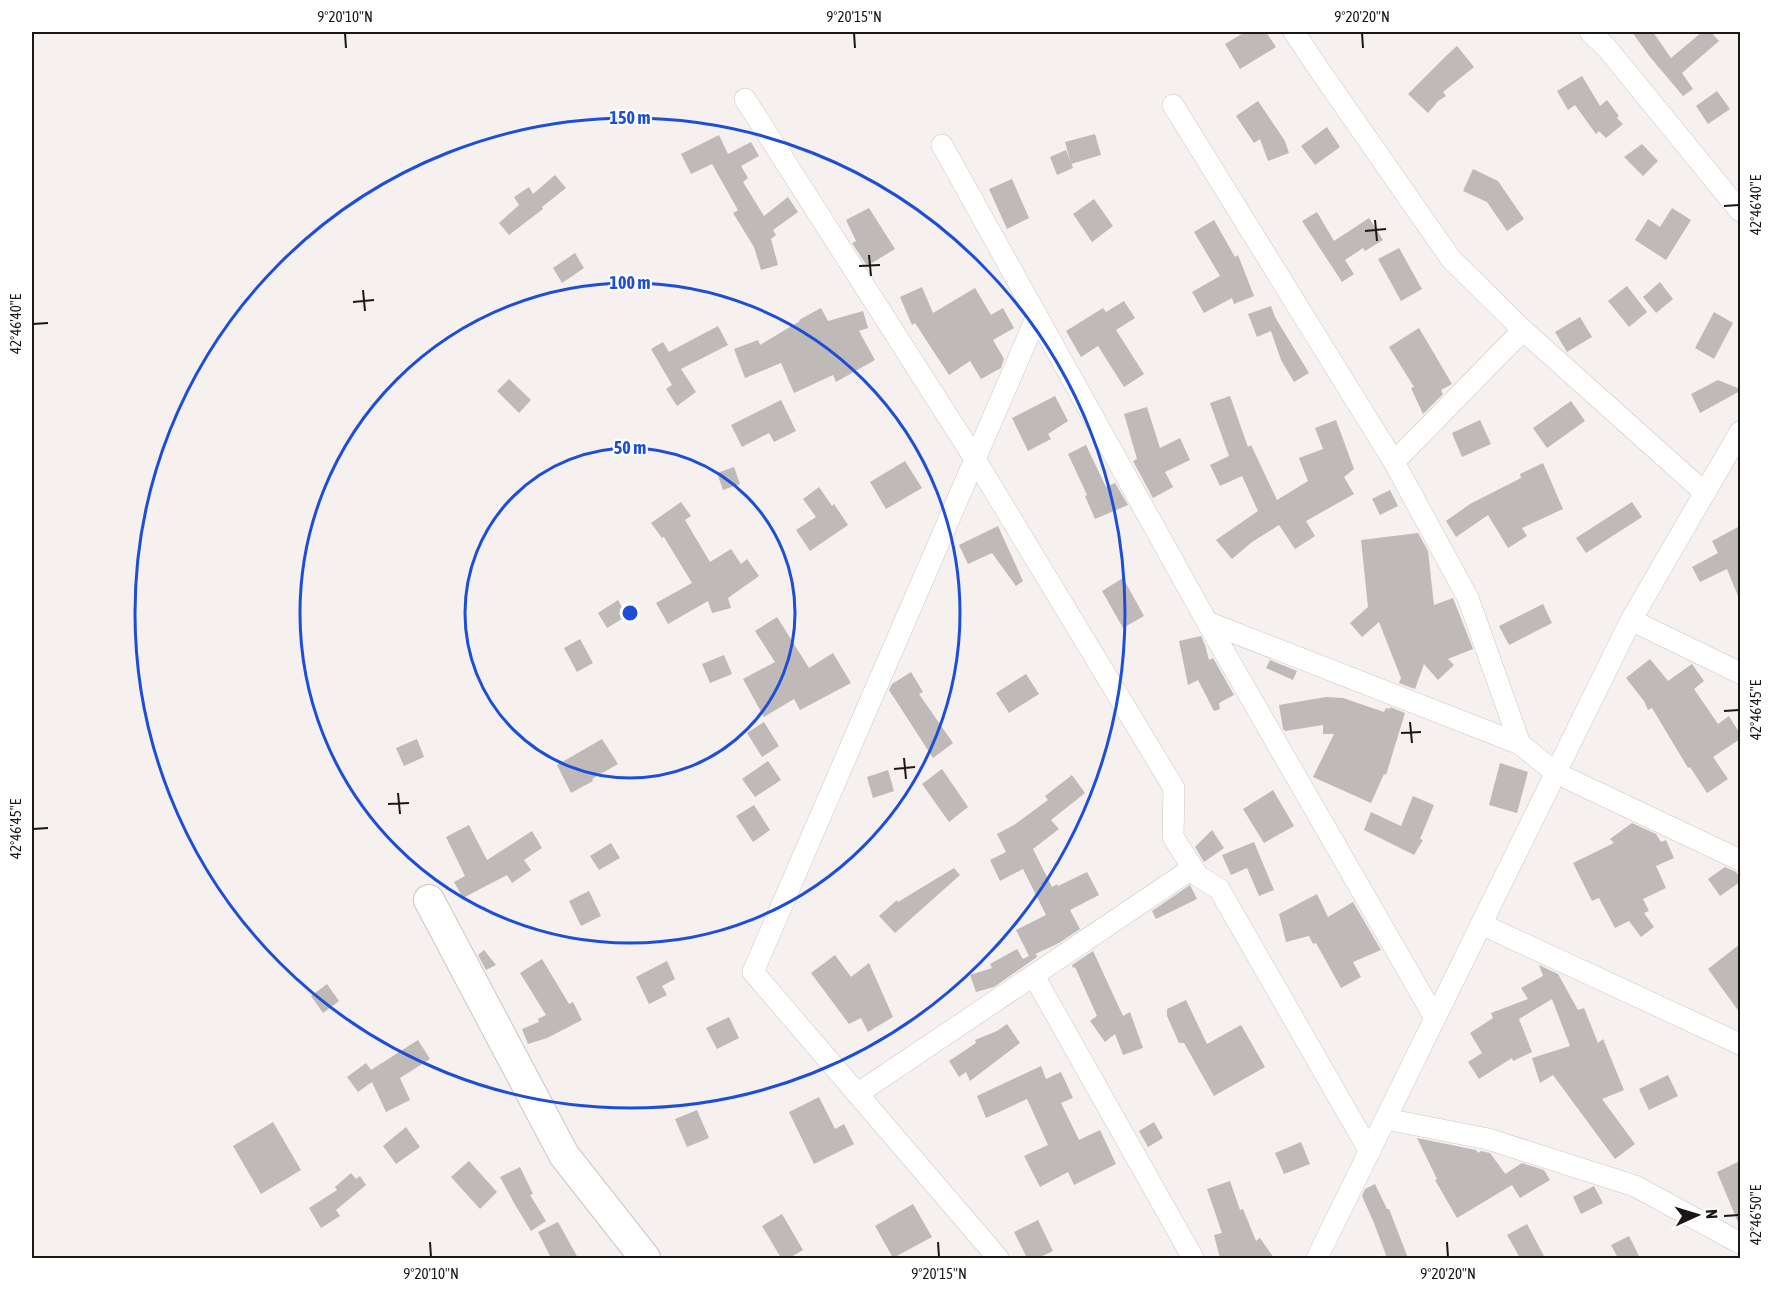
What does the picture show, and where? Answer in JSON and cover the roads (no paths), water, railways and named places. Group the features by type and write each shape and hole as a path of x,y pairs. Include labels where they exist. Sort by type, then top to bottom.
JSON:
{"street":[{"path":"1294,32 1451,259 1523,330 1705,493"},
{"path":"1590,32 1606,47 1740,210"},
{"path":"745,99 975,459 1174,788 1173,837 1198,876 1219,889 1370,1152"},
{"path":"1173,105 1394,462 1468,598 1520,744"},
{"path":"942,145 1207,622 1435,1018"},
{"path":"998,1258 753,972 1037,316"},
{"path":"1394,462 1523,330"},
{"path":"1317,1258 1630,620 1740,432"},
{"path":"1630,620 1740,673"},
{"path":"1207,622 1520,744 1556,773 1740,860"},
{"path":"857,1094 1193,868"},
{"path":"429,900 564,1155 645,1258"},
{"path":"1481,924 1740,1044"},
{"path":"1034,976 1193,1258"},
{"path":"1386,1119 1488,1139 1635,1186 1740,1243"}]}
